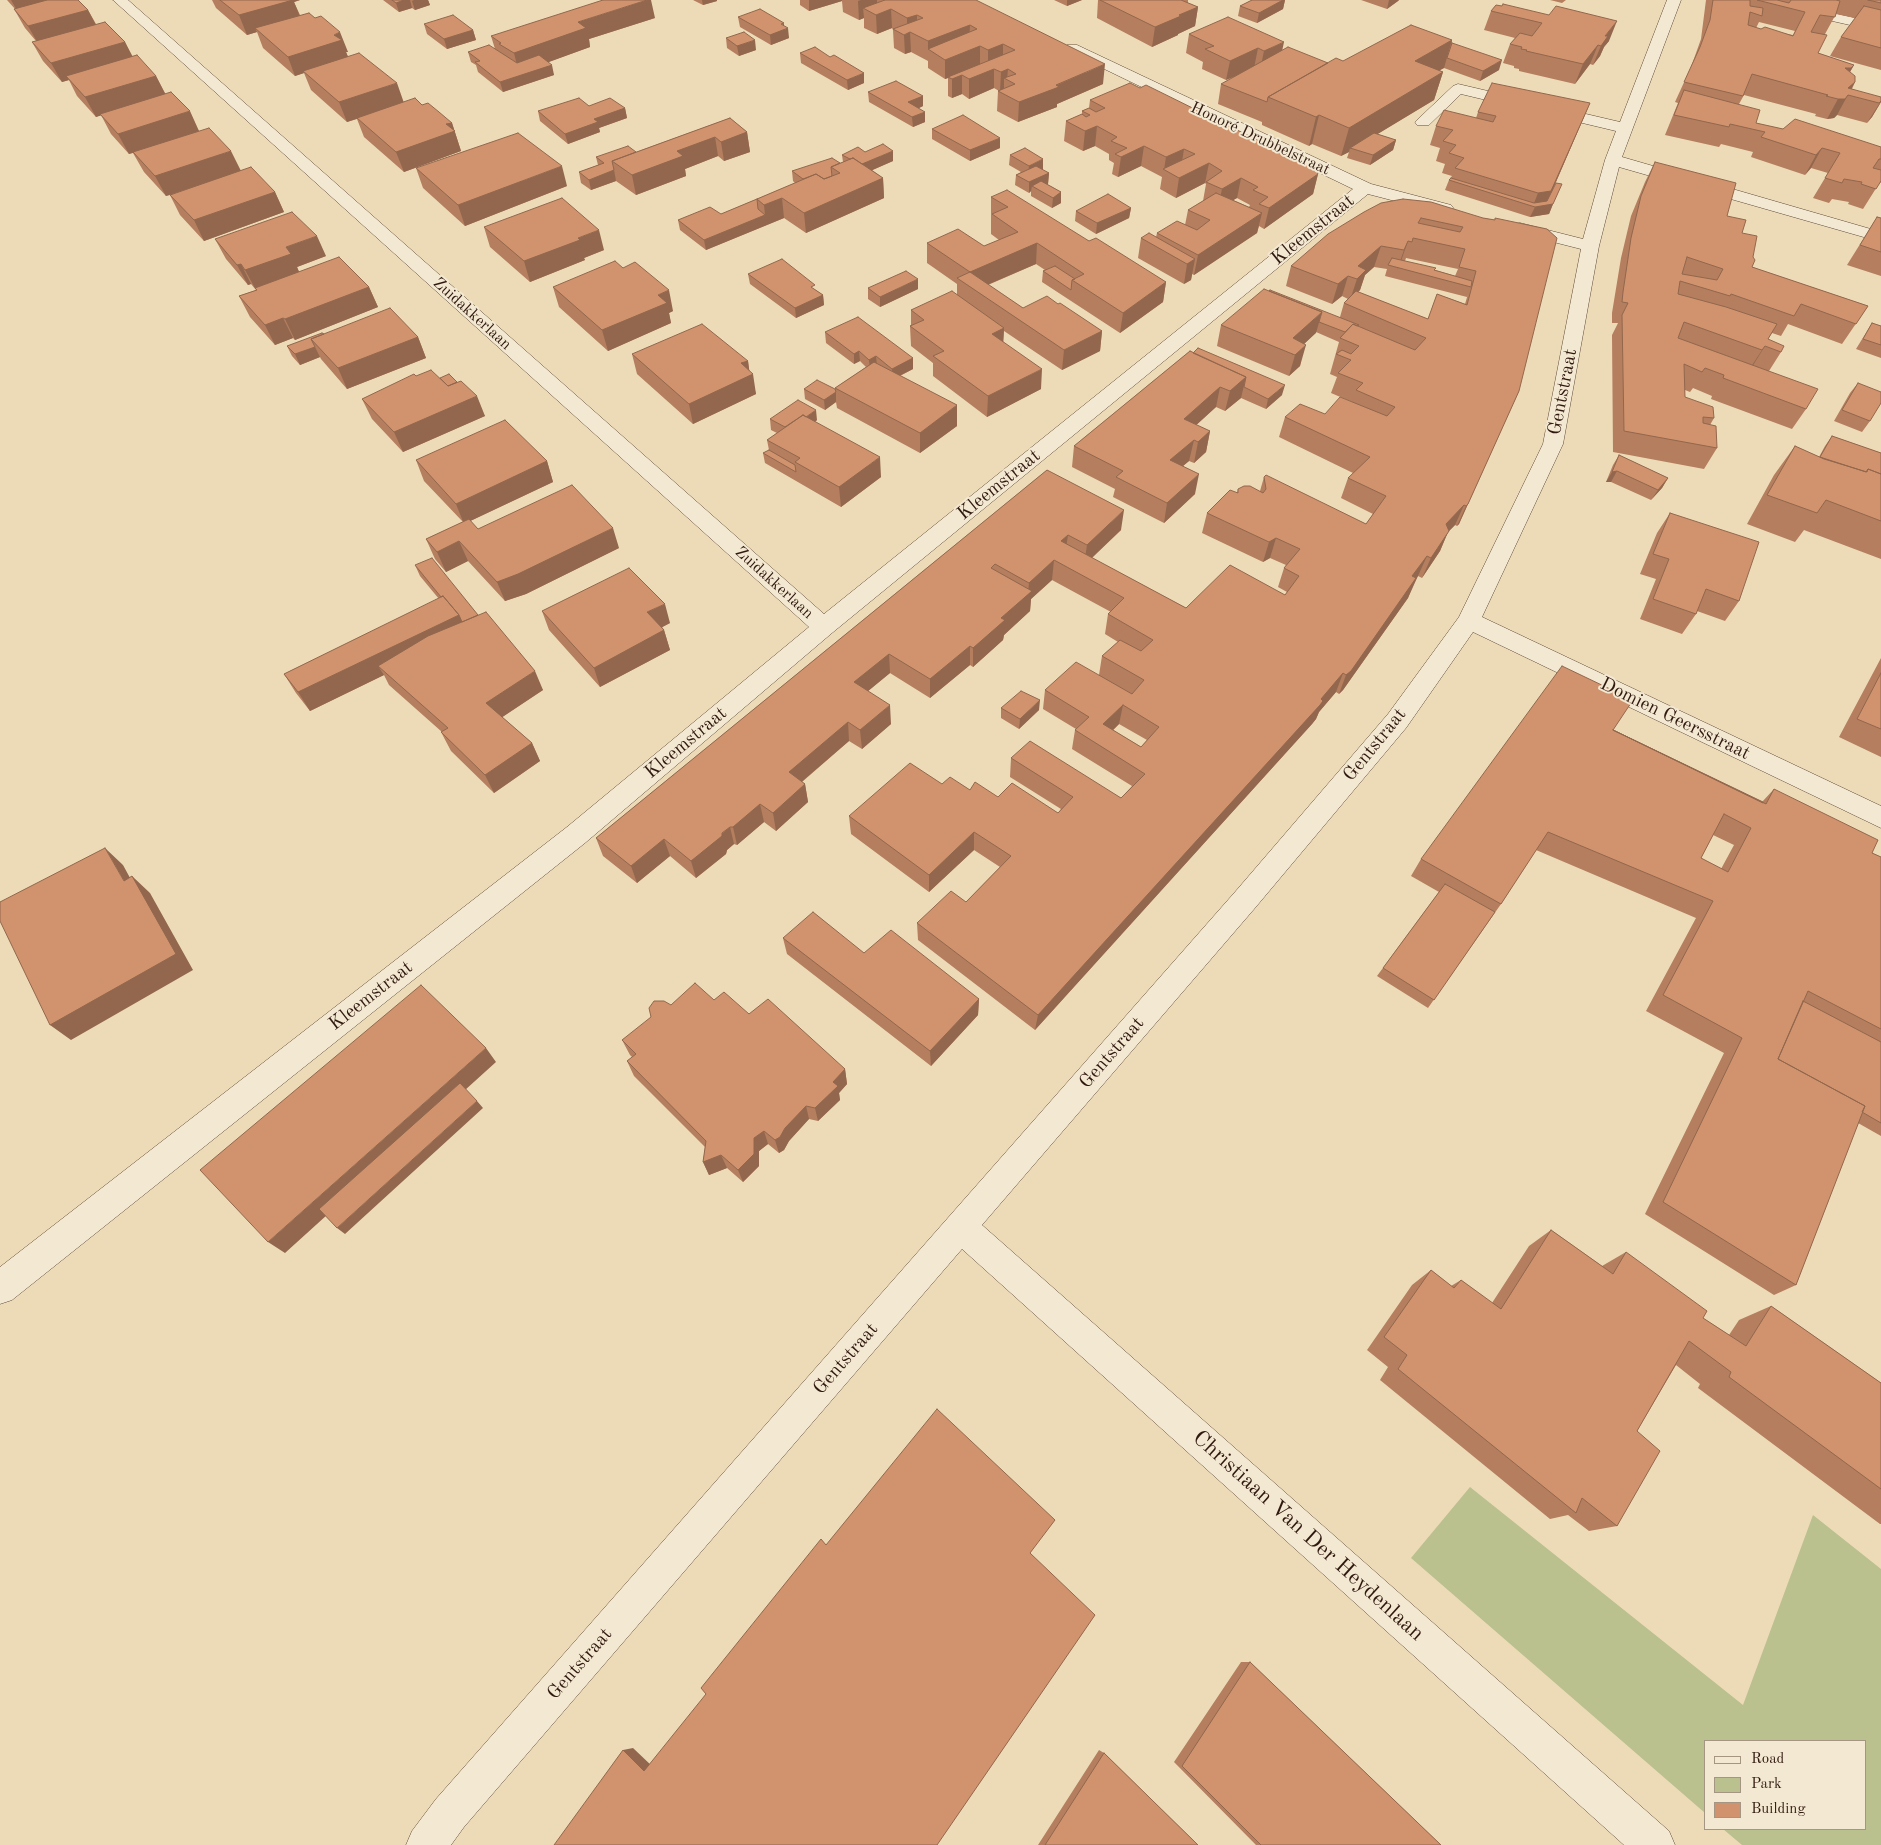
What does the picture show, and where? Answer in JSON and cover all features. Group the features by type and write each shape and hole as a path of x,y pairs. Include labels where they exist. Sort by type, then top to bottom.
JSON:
{"street":[{"name":"Zuidakkerlaan","path":"120,0 824,627"},
{"name":"Gentstraat","path":"426,1845 450,1813 1245,900 1391,729 1469,620 1553,444 1590,246 1613,160 1674,0"},
{"path":"1757,0 1881,28"},
{"name":"Honoré Drubbelstraat","path":"1062,43 1365,188 1459,212"},
{"path":"1423,122 1458,90 1625,128"},
{"path":"1613,160 1881,237"},
{"name":"Kleemstraat","path":"0,1288 576,835 824,627 1365,188"},
{"path":"1505,224 1590,246"},
{"name":"Domien Geersstraat","path":"1469,620 1881,818"},
{"name":"Christiaan Van Der Heydenlaan","path":"961,1227 1655,1845"}],"green space":[{"path":"1470,1487 1743,1705 1813,1515 1881,1569 1881,1845 1742,1845 1724,1830 1866,1830 1866,1740 1704,1740 1704,1812 1411,1558"}],"building":[{"path":"47,0 78,0 88,10 28,26 14,9"},
{"path":"220,0 293,0 239,15"},
{"path":"392,0 404,0 396,3"},
{"path":"603,0 647,0 578,22 586,28 514,53 499,44 501,43 491,36"},
{"path":"885,0 976,0 1105,64 1056,85 1059,87 1019,102 998,91 1015,84 1004,78 1016,74 1008,69 1001,72 994,69 969,79 962,75 952,79 948,77 1015,50 1003,44 988,50 980,46 945,60 928,49 977,29 970,25 928,41 910,32 904,35 893,29 923,18 917,15 907,18 891,9 876,15 863,8"},
{"path":"1100,0 1181,0 1198,7 1155,27"},
{"path":"1252,0 1283,0 1259,13 1240,6"},
{"path":"1713,0 1750,0 1750,6 1763,8 1762,16 1750,12 1748,25 1761,29 1765,27 1793,36 1805,12 1757,0 1777,0 1789,3 1791,0 1840,1 1835,17 1820,15 1811,32 1827,35 1818,53 1854,65 1851,68 1845,68 1855,76 1855,82 1848,88 1881,97 1881,101 1879,103 1848,95 1845,99 1838,99 1752,74 1743,96 1684,82 1710,20"},
{"path":"1868,0 1881,0 1881,3"},
{"path":"1503,4 1549,15 1556,6 1617,21 1605,36 1608,36 1601,46 1598,45 1583,64 1526,51 1521,49 1522,47 1510,44 1520,33 1532,36 1542,23 1491,11 1496,5 1502,6"},
{"path":"1864,6 1881,10 1881,48 1841,37"},
{"path":"760,9 784,23 781,24 788,28 770,35 738,17"},
{"path":"309,13 315,18 321,16 340,32 334,35 342,40 288,57 255,28"},
{"path":"453,15 473,30 444,39 424,24"},
{"path":"1228,17 1284,42 1264,51 1258,48 1230,61 1205,49 1214,46 1189,34"},
{"path":"105,22 125,42 51,63 32,42"},
{"path":"1411,25 1452,40 1415,61 1443,72 1349,128 1319,115 1316,117 1268,97 1336,58 1343,61"},
{"path":"744,32 755,40 737,46 726,38"},
{"path":"1452,43 1502,60 1483,71 1447,58"},
{"path":"489,45 517,63 539,55 552,65 500,82 475,62 480,61 468,52"},
{"path":"815,47 830,57 834,55 864,73 847,80 800,53"},
{"path":"1288,47 1328,63 1268,97 1267,102 1221,84"},
{"path":"359,53 397,83 339,102 303,71"},
{"path":"137,55 156,76 85,97 66,76"},
{"path":"896,81 923,96 908,102 925,112 912,117 868,92"},
{"path":"1130,83 1140,88 1146,85 1316,169 1318,174 1269,208 1259,204 1268,197 1253,190 1258,187 1241,178 1222,189 1206,182 1222,171 1209,163 1179,178 1163,169 1195,154 1184,149 1166,157 1144,146 1121,157 1115,154 1127,148 1111,141 1117,137 1097,126 1085,131 1066,121 1082,114 1086,117 1090,115 1082,111 1089,108 1096,112 1105,108 1090,100"},
{"path":"1492,83 1590,103 1551,191 1538,193 1455,168 1464,158 1449,153 1456,145 1443,141 1453,130 1436,126 1444,110 1493,122 1496,116 1478,112"},
{"path":"1684,90 1760,110 1756,123 1783,129 1795,119 1881,147 1881,159 1873,168 1881,170 1881,181 1876,189 1861,184 1862,182 1844,179 1842,183 1825,178 1840,153 1822,148 1816,155 1761,137 1765,132 1730,124 1729,127 1674,115"},
{"path":"171,92 190,111 118,134 100,114"},
{"path":"415,98 422,105 428,103 439,112 452,123 446,124 455,131 396,152 357,118"},
{"path":"579,98 589,106 610,98 625,108 594,119 598,122 565,134 538,111"},
{"path":"963,115 1000,138 970,150 932,129"},
{"path":"730,118 747,132 721,142 715,137 677,151 683,156 632,175 612,161"},
{"path":"209,128 231,151 155,176 133,152"},
{"path":"518,133 562,166 458,205 416,168"},
{"path":"1374,133 1396,140 1373,155 1350,148"},
{"path":"883,144 893,151 862,164 853,158 850,159 842,155 858,147 865,152"},
{"path":"628,146 636,152 612,161 614,170 589,180 579,172 604,163 596,157"},
{"path":"1025,148 1043,159 1029,166 1010,155"},
{"path":"832,158 840,163 831,167 832,176 824,179 816,174 803,179 792,171"},
{"path":"853,158 883,178 804,213 782,198 764,205 757,199 816,174 824,179 840,173 831,167"},
{"path":"1655,162 1736,183 1727,216 1746,220 1742,233 1757,236 1753,257 1755,260 1752,267 1868,306 1856,324 1801,304 1794,316 1731,294 1730,296 1680,281 1678,294 1777,324 1768,339 1784,346 1781,352 1765,346 1762,350 1684,322 1678,338 1818,389 1806,409 1723,378 1724,375 1705,368 1702,372 1684,364 1685,397 1713,407 1714,418 1703,417 1703,423 1716,426 1717,448 1624,431 1622,315 1628,303 1622,302 1631,238 1641,196","holes":["1687,257 1723,269 1717,280 1682,274"]},
{"path":"1036,166 1049,173 1029,182 1016,175"},
{"path":"251,167 275,192 194,220 170,195"},
{"path":"1451,178 1534,203 1547,201 1556,183 1562,184 1553,204 1535,207 1449,180"},
{"path":"1041,181 1061,192 1053,198 1032,186"},
{"path":"1007,190 1089,241 1096,238 1166,282 1123,313 1072,280 1084,274 1037,243 970,272 927,243 958,229 984,246 1018,232 992,214 1008,207 991,197"},
{"path":"1216,193 1262,213 1198,255 1157,233 1177,221 1197,230 1210,220 1188,210"},
{"path":"1108,194 1131,208 1097,223 1076,211"},
{"path":"562,198 599,230 578,238 580,240 524,261 484,227"},
{"path":"757,199 758,209 765,215 704,240 678,220 710,207 721,214"},
{"path":"1403,199 1431,202 1483,218 1495,220 1495,218 1547,229 1557,238 1519,391 1468,504 1464,505 1446,524 1449,531 1431,558 1427,556 1412,576 1416,578 1351,671 1346,675 1343,673 1321,699 1323,701 1320,705 1038,1015 917,923 951,891 966,902 1011,856 974,832 929,875 849,816 910,763 942,784 950,777 970,790 975,782 998,797 1012,783 1058,813 1073,797 1011,758 1030,741 1121,798 1145,774 1075,730 1089,717 1045,690 1076,662 1132,694 1144,680 1102,656 1120,640 1141,651 1153,640 1108,614 1124,598 1054,560 1029,583 995,564 991,568 1032,591 1001,618 1005,620 973,648 970,646 930,679 889,654 854,682 890,705 860,730 848,722 789,772 805,784 773,813 760,804 733,827 722,833 722,836 691,861 664,839 631,866 596,838 1047,470 1124,510 1087,545 1068,535 1061,541 1186,608 1230,565 1285,595 1299,576 1284,568 1300,549 1276,538 1269,542 1207,513 1230,490 1238,493 1238,489 1250,486 1263,493 1266,489 1264,477 1266,475 1366,524 1386,496 1348,478 1370,457 1285,417 1300,404 1325,414 1340,397 1387,416 1395,407 1356,390 1363,383 1338,373 1351,360 1336,354 1342,350 1351,354 1359,346 1340,338 1353,324 1415,350 1426,338 1344,303 1356,291 1428,319 1437,294 1467,305 1476,271 1459,267 1465,249 1413,238 1412,242 1408,241 1404,250 1381,246 1358,266 1366,270 1357,279 1348,276 1338,284 1291,266 1328,234 1381,203","holes":["1421,218 1463,227 1460,232 1418,223","1123,705 1159,727 1141,747 1103,724"]},
{"path":"292,212 317,236 286,247 291,254 245,270 241,264 237,265 215,239"},
{"path":"1877,217 1881,218 1881,252 1860,245"},
{"path":"1149,233 1195,259 1187,264 1141,238"},
{"path":"339,257 369,287 265,325 239,296 257,290 255,288"},
{"path":"1392,258 1436,268 1434,270 1472,281 1471,287 1388,265"},
{"path":"782,259 815,285 811,287 823,295 795,308 748,274"},
{"path":"615,261 623,268 635,262 669,290 658,295 667,303 602,330 553,287"},
{"path":"1055,266 1075,279 1072,280 1071,290 1043,271"},
{"path":"906,271 918,279 880,297 868,288"},
{"path":"970,272 1023,308 1047,296 1102,331 1064,350 957,278"},
{"path":"1264,289 1322,312 1293,338 1306,345 1295,355 1221,325"},
{"path":"1270,290 1359,325 1353,324 1345,332 1319,322 1322,312"},
{"path":"952,291 1004,328 992,334 1042,369 988,396 933,356 944,351 910,326 924,320 911,310"},
{"path":"390,308 418,337 338,368 311,339"},
{"path":"858,317 913,358 892,369 876,356 869,360 859,351 854,354 825,332"},
{"path":"1872,323 1881,326 1881,345 1863,339"},
{"path":"702,324 748,361 741,363 753,374 689,404 632,354"},
{"path":"322,333 324,334 311,339 315,347 295,354 287,346"},
{"path":"1198,348 1285,385 1268,399 1244,387 1246,377 1193,353"},
{"path":"1190,351 1246,377 1230,391 1220,387 1184,419 1210,431 1198,442 1194,440 1170,460 1199,474 1167,503 1116,477 1123,471 1074,446"},
{"path":"874,362 957,405 920,433 835,388"},
{"path":"431,370 448,386 461,381 477,396 394,432 362,399 414,374 416,376"},
{"path":"449,374 457,382 448,386 440,378"},
{"path":"817,380 835,389 836,392 824,400 804,389"},
{"path":"1858,383 1881,392 1881,403 1870,421 1842,410"},
{"path":"798,400 816,410 806,417 803,415 785,427 770,419"},
{"path":"803,415 880,457 839,487 795,462 800,458 767,440"},
{"path":"505,420 547,461 456,504 416,460"},
{"path":"1832,436 1881,453 1881,474 1868,469 1866,472 1820,457"},
{"path":"1795,446 1824,459 1867,472 1868,469 1881,474 1881,521 1826,500 1817,513 1767,495"},
{"path":"769,450 795,465 796,472 763,453"},
{"path":"1619,455 1668,478 1658,490 1617,471 1612,472"},
{"path":"572,485 613,528 518,574 497,582 459,541 437,552 426,539 469,519 478,529"},
{"path":"1670,513 1759,542 1739,601 1706,589 1696,614 1653,599 1669,559 1653,554"},
{"path":"432,558 478,615 462,622 459,615 443,596 441,597 415,565"},
{"path":"629,568 665,604 647,612 664,630 594,668 542,611"},
{"path":"443,596 459,615 298,692 284,674"},
{"path":"486,612 535,671 486,703 532,743 485,775 441,732 448,728 378,666 428,636"},
{"path":"1562,666 1633,700 1613,730 1766,804 1774,789 1878,840 1872,853 1881,857 1881,1029 1808,991 1778,1059 1865,1106 1796,1285 1663,1202 1742,1038 1663,995 1713,901 1548,832 1501,904 1421,859","holes":["1724,814 1751,828 1728,872 1701,858"]},
{"path":"1881,673 1881,729 1857,719"},
{"path":"1021,691 1040,700 1020,719 1001,708"},
{"path":"1613,730 1763,802 1763,803"},
{"path":"105,848 124,881 132,876 176,954 50,1025 0,921 0,902"},
{"path":"1445,884 1495,912 1434,1000 1383,968"},
{"path":"813,912 864,953 891,930 979,999 930,1051 783,938"},
{"path":"695,983 714,1000 724,992 749,1014 768,999 845,1069 833,1082 838,1086 815,1108 806,1106 785,1128 780,1137 775,1140 764,1131 754,1138 754,1154 738,1170 721,1155 703,1162 706,1141 627,1061 636,1054 622,1040 651,1017 649,1008 654,1001 664,1001 671,1005"},
{"path":"421,985 486,1048 268,1242 200,1170"},
{"path":"1803,1001 1881,1042 1881,1123 1862,1112 1865,1106 1778,1059"},
{"path":"460,1083 477,1101 337,1228 319,1209"},
{"path":"1551,1230 1613,1274 1626,1252 1707,1311 1703,1318 1746,1346 1771,1306 1881,1383 1881,1489 1729,1377 1731,1372 1689,1341 1637,1431 1660,1451 1617,1526 1582,1498 1576,1513 1398,1369 1407,1355 1384,1337 1431,1270 1454,1288 1461,1280 1501,1309"},
{"path":"937,1409 1055,1520 1030,1553 1095,1615 937,1845 554,1845 623,1750 644,1771 706,1694 701,1688 821,1539 826,1545"},
{"path":"1250,1662 1441,1845 1261,1845 1182,1766"},
{"path":"1104,1753 1198,1845 1045,1845"}]}
